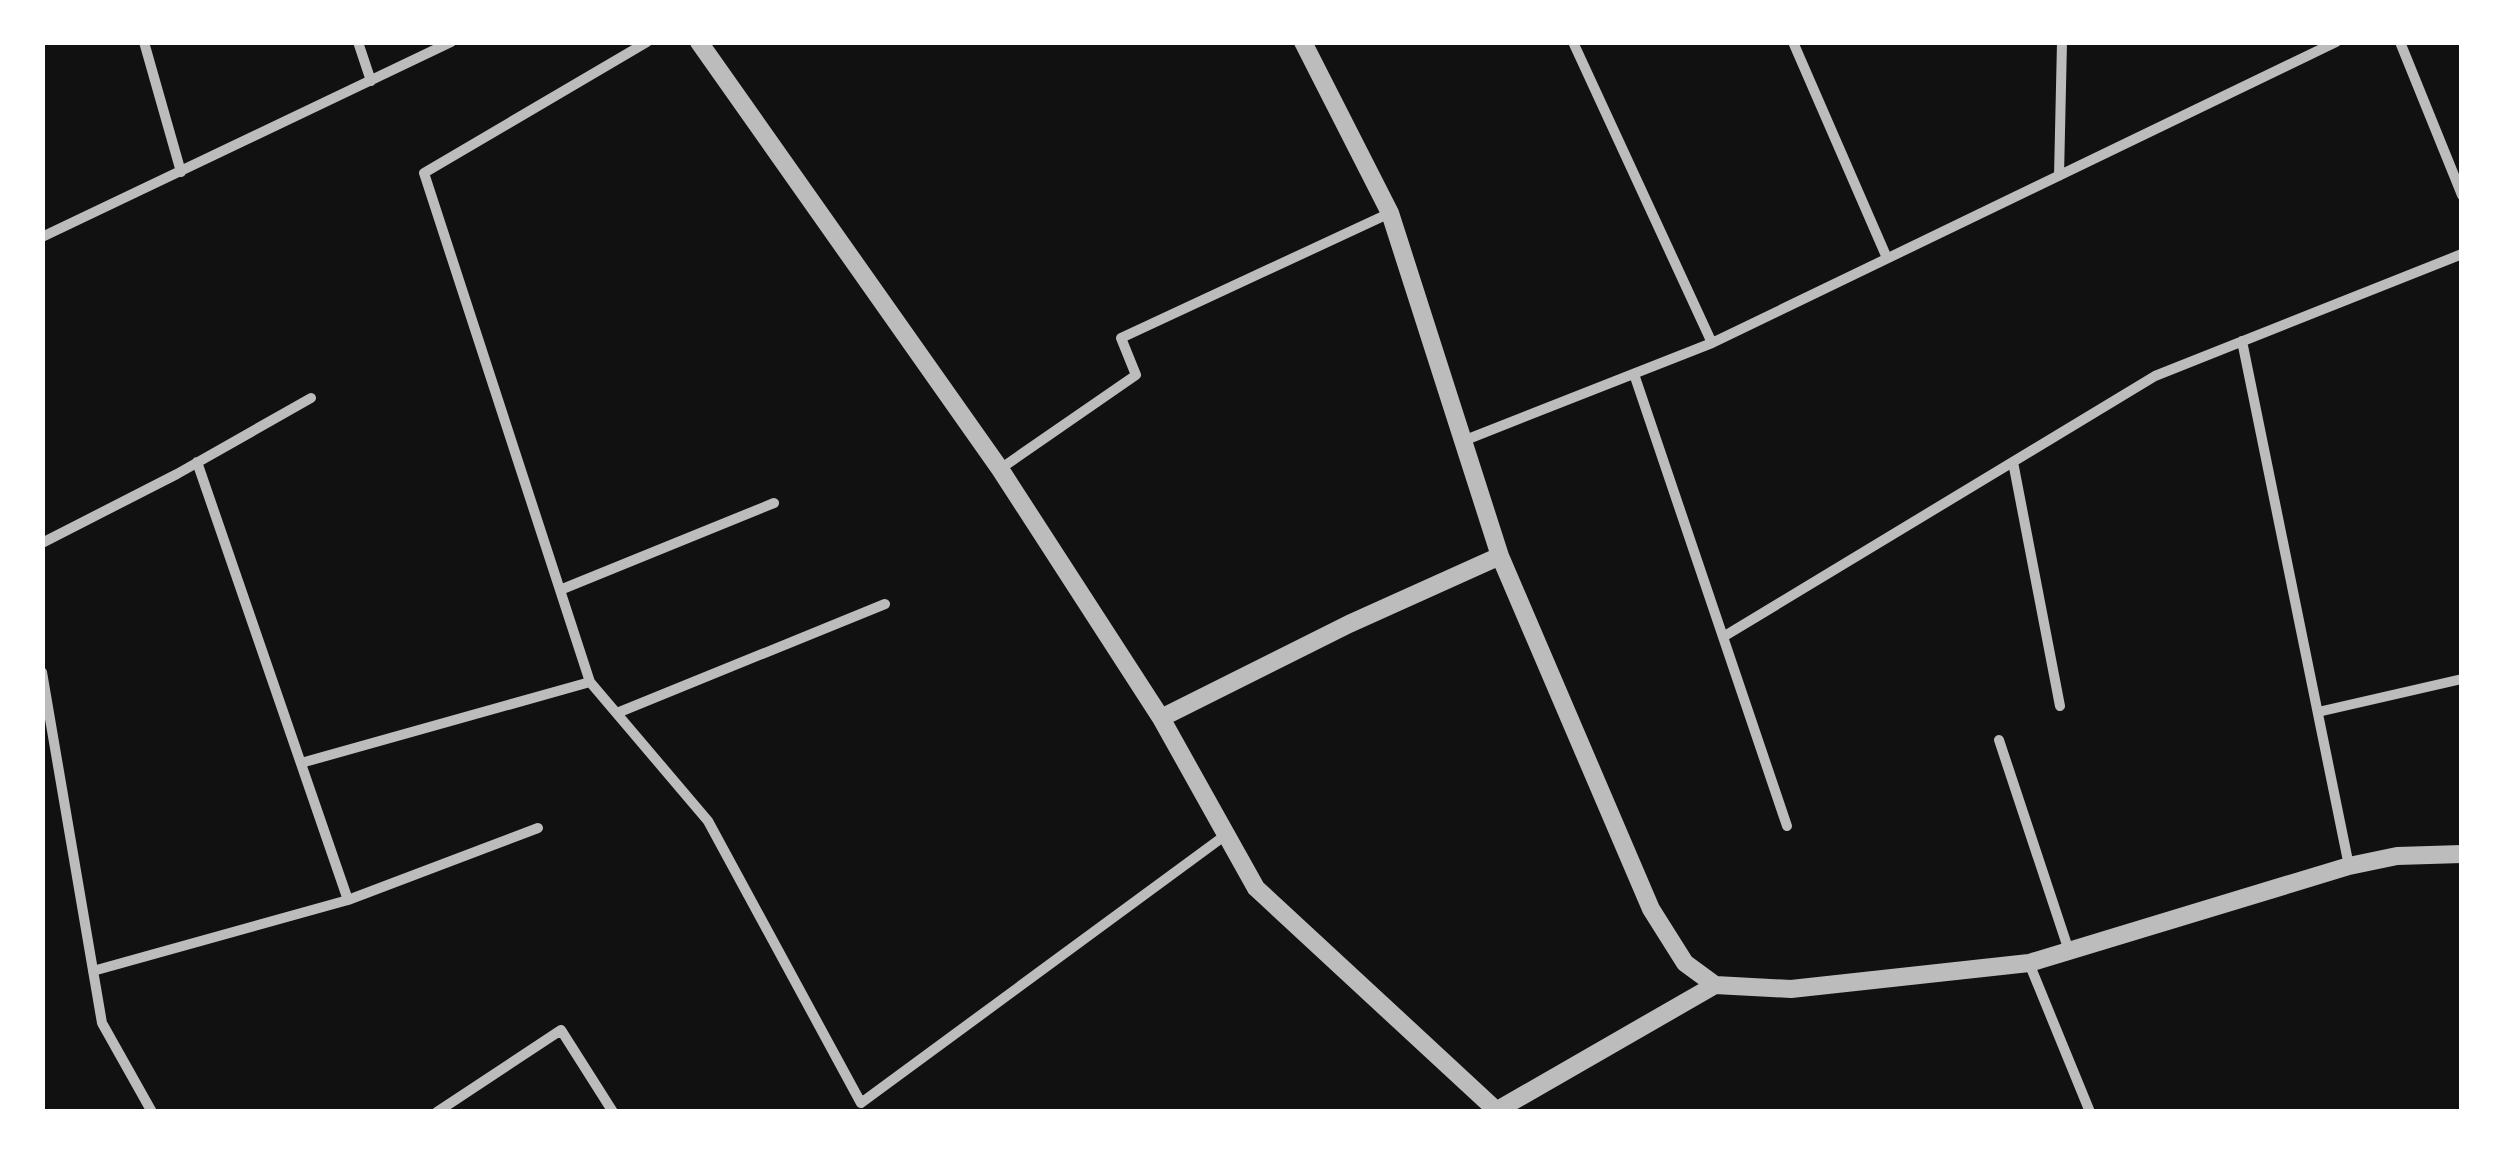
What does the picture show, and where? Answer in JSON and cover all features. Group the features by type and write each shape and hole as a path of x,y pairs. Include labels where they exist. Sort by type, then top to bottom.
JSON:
{"street":[{"path":"144,42 181,172"},
{"path":"358,42 371,80"},
{"path":"42,237 451,42"},
{"path":"648,42 424,174 590,682 708,821 861,1103"},
{"path":"699,42 1000,469 1161,718 1256,888 1496,1111 1715,986 1791,989 2029,963 2350,866 2397,856 2462,854"},
{"path":"1304,42 1390,212 1500,556 1651,909 1685,963 1715,986"},
{"path":"1574,42 1712,343"},
{"path":"1793,42 1888,258"},
{"path":"2060,176 2062,42"},
{"path":"1463,441 1712,343 2336,42"},
{"path":"2400,42 2462,194"},
{"path":"1000,469 1136,375 1122,338 1390,212"},
{"path":"1723,637 2155,376 2462,254"},
{"path":"2242,341 2350,866"},
{"path":"1634,374 1787,826"},
{"path":"42,542 198,462 311,398"},
{"path":"198,462 348,900"},
{"path":"2013,462 2060,706"},
{"path":"560,590 774,502"},
{"path":"1161,718 1348,624 1500,556"},
{"path":"617,714 885,604"},
{"path":"42,672 102,1023 152,1112"},
{"path":"2318,712 2462,680"},
{"path":"302,763 590,682"},
{"path":"1999,740 2069,951"},
{"path":"93,971 348,900 538,828"},
{"path":"848,1112 1226,834"},
{"path":"2029,963 2090,1112"},
{"path":"437,1112 561,1030 613,1112"}]}
